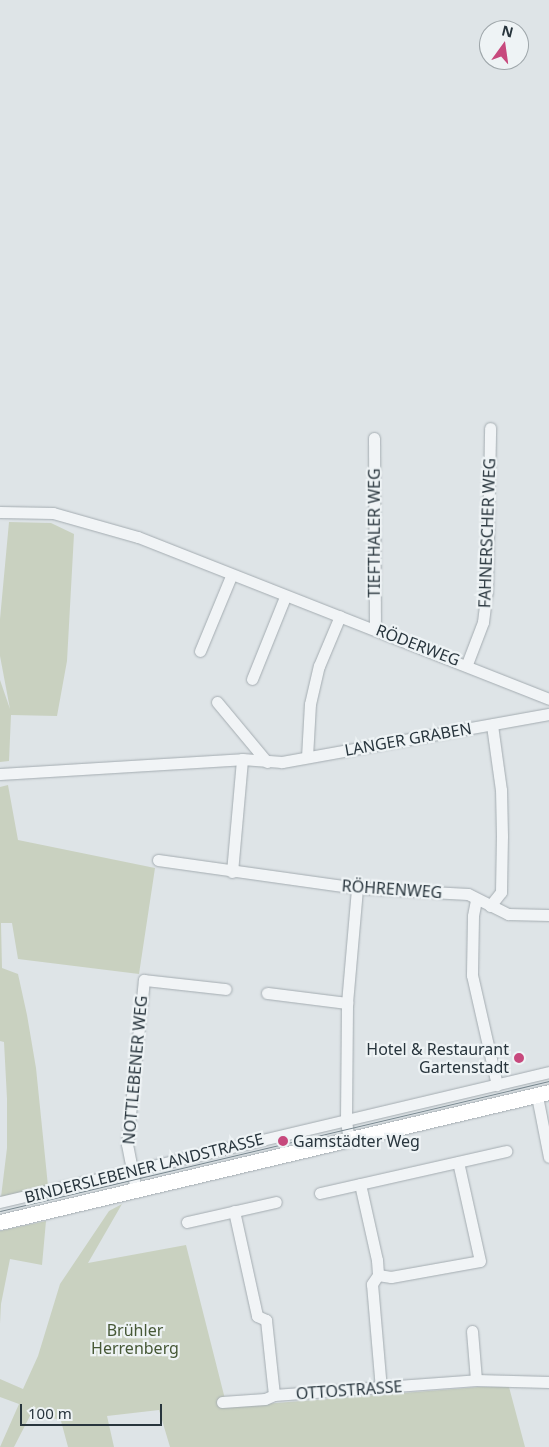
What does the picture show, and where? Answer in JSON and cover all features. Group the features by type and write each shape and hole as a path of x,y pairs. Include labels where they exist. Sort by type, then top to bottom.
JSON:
{"main road":[{"name":"BINDERSLEBENER LANDSTRASSE","path":"2,1222 545,1094"}],"street":[{"name":"FAHNERSCHER WEG","path":"467,664 483,622 487,591 490,428"},
{"name":"TIEFTHALER WEG","path":"374,438 375,628"},
{"name":"RÖDERWEG","path":"0,512 53,513 138,537 231,576 375,628 549,698"},
{"path":"200,651 231,576"},
{"path":"252,679 285,597"},
{"path":"307,757 310,704 319,666 340,616"},
{"path":"217,702 267,762"},
{"name":"LANGER GRABEN","path":"0,774 242,759 267,762 307,757 549,714"},
{"path":"490,906 501,892 502,836 501,790 492,724"},
{"path":"232,872 242,759"},
{"name":"RÖHRENWEG","path":"158,860 232,872 357,888 468,894 476,900 508,914 549,914"},
{"path":"350,1140 346,1120 347,1003 357,888"},
{"path":"476,900 472,916 472,975 497,1085"},
{"name":"NOTTLEBENER WEG","path":"136,1190 127,1144 129,1110 144,980 226,990"},
{"path":"267,993 347,1003"},
{"name":"BINDERSLEBENER LANDSTRASSE","path":"1,1202 549,1072"},
{"path":"545,1094 549,1157"},
{"path":"320,1193 506,1151"},
{"path":"378,1275 391,1277 480,1261 458,1162"},
{"path":"360,1184 378,1275 372,1284 381,1388"},
{"path":"186,1222 276,1202"},
{"path":"234,1212 257,1316 266,1320 274,1395"},
{"path":"472,1331 476,1380"},
{"name":"OTTOSTRASSE","path":"222,1402 264,1400 274,1395 476,1380 549,1382"}],"green space":[{"path":"9,522 51,523 74,534 67,661 57,716 11,715 9,761 0,762 0,680 10,709 0,656 0,619"},
{"path":"8,785 18,840 155,868 139,974 18,959 12,923 1,923 2,968 18,974 27,1015 36,1068 48,1186 1,1197 7,1148 7,1099 4,1042 0,1041 0,787"},
{"name":"Brühler Herrenberg","path":"122,1204 88,1263 186,1245 227,1407 479,1387 509,1387 525,1447 170,1447 159,1410 107,1416 114,1447 68,1447 61,1421 33,1410 14,1447 0,1447 19,1404 0,1397 0,1379 23,1389 38,1356 60,1284 109,1211"},
{"path":"46,1221 42,1265 10,1259 1,1304 0,1324 0,1231"}],"tram line":[{"path":"0,1211 549,1081"}],"place":[{"name":"Hotel & Restaurant Gartenstadt","path":"519,1058"},
{"name":"Gamstädter Weg","path":"283,1141"}]}
